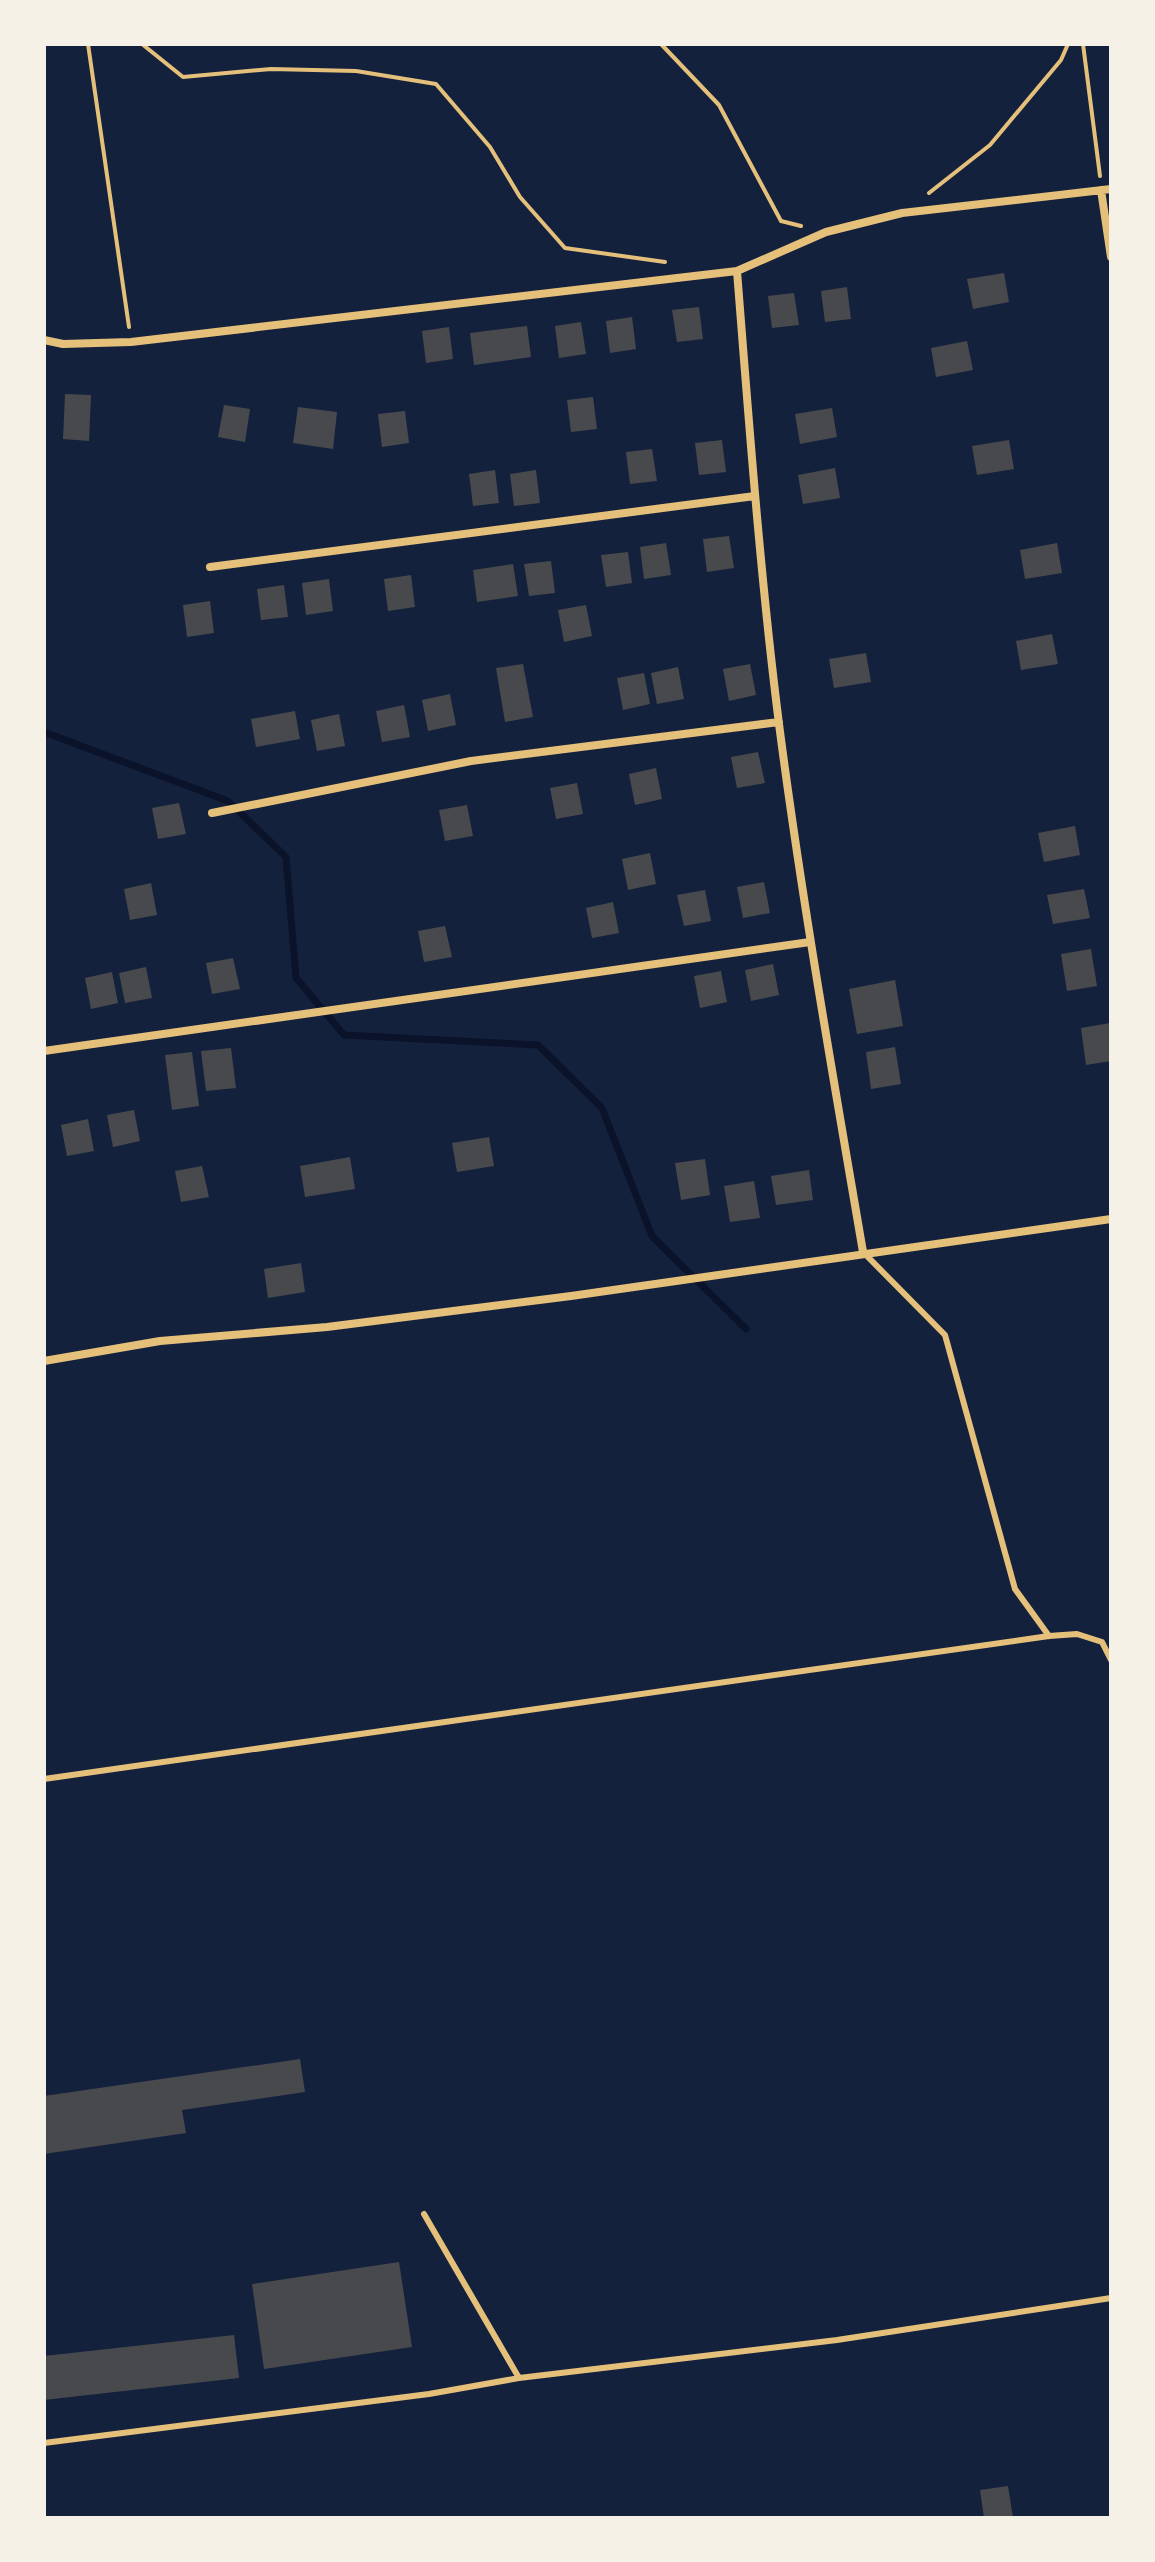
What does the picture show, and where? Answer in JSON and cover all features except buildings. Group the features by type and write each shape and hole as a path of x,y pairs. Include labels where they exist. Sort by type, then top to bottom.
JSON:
{"street":[{"path":"44,340 63,344 131,342 737,271 826,232 902,213 1106,190 1111,257"},
{"path":"737,271 755,496 779,722 810,942 863,1252"},
{"path":"210,567 755,496"},
{"path":"212,813 471,761 779,722"},
{"path":"44,1051 810,942"},
{"path":"44,1361 160,1341 327,1327 863,1252 955,1244 1111,1219"}],"lane":[{"path":"863,1252 945,1335 1015,1589 1049,1636"},
{"path":"44,1779 1049,1636 1077,1634 1102,1642 1111,1660"},
{"path":"424,2214 519,2378"},
{"path":"44,2443 429,2394 519,2378 837,2340 1111,2298"}],"path":[{"path":"88,44 131,342"},
{"path":"142,44 183,77 271,69 356,71 436,84 490,147 520,197 565,248 674,263"},
{"path":"661,44 719,105 781,221 826,232"},
{"path":"902,213 990,145 1061,60 1068,44"},
{"path":"1083,44 1106,190"}],"waterway":[{"path":"44,732 228,801 286,857 296,978 344,1035 538,1045 602,1108 652,1236 746,1329"}]}
